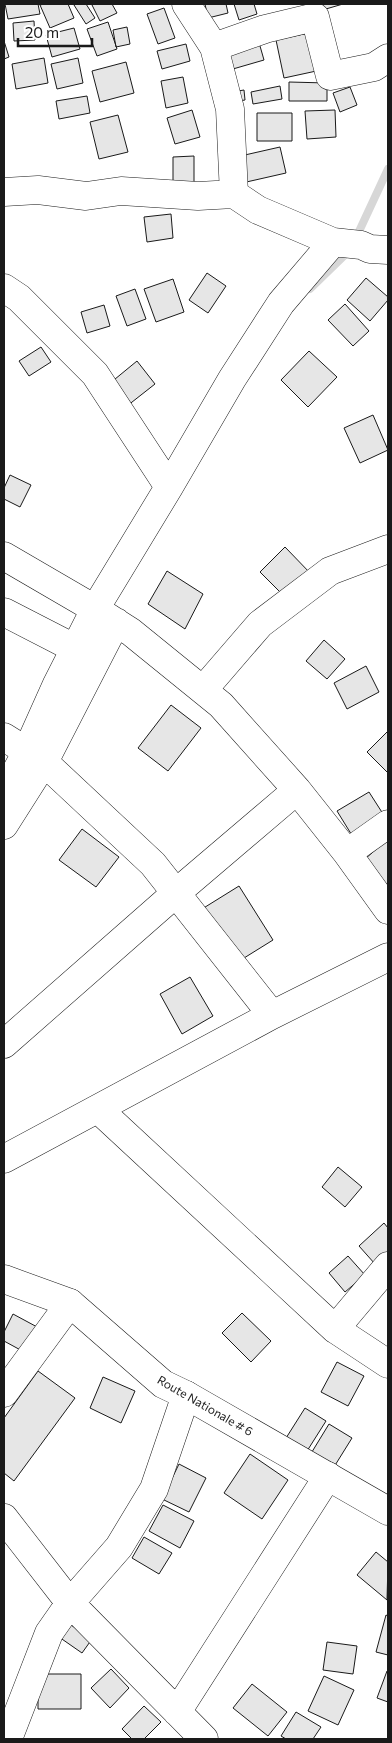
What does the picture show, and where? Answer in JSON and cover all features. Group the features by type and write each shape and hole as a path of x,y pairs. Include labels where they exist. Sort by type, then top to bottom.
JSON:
{"street":[{"path":"186,4 214,47 230,109 234,194"},
{"path":"214,47 313,10 330,76 374,67 388,58"},
{"path":"4,192 38,190 86,196 121,191 198,196 234,194 258,210 345,243 370,249 388,250"},
{"path":"4,825 35,756 107,616 169,487 232,379 282,303 345,243"},
{"path":"4,288 19,298 95,374 169,487"},
{"path":"203,690 260,624 330,571 388,549"},
{"path":"4,556 131,632 220,705 297,790 347,853 388,910"},
{"path":"4,612 74,648"},
{"path":"4,794 35,756 74,648 107,616"},
{"path":"4,737 35,756 154,864 272,1015"},
{"path":"4,1044 297,790"},
{"path":"347,853 388,824"},
{"path":"4,1159 272,1015 388,957"},
{"path":"98,1109 334,1329 388,1364"},
{"path":"334,1329 388,1266"},
{"name":"Route Nationale # 6","path":"4,1279 70,1303 163,1384 186,1395 388,1511"},
{"path":"4,1392 70,1303"},
{"path":"8,1739 50,1633 70,1603 119,1547 154,1489 186,1395"},
{"path":"4,1518 70,1603 187,1730 328,1476"}],"building":[{"path":"5,4 38,4 40,14 8,19"},
{"path":"68,4 74,18 50,28 40,5"},
{"path":"86,4 95,18 86,24 74,5"},
{"path":"112,4 117,13 100,21 92,5"},
{"path":"205,4 226,4 228,13 208,18"},
{"path":"234,4 254,4 257,14 239,20"},
{"path":"317,4 343,4 319,11"},
{"path":"164,8 175,38 158,44 147,14"},
{"path":"34,21 35,40 14,41 13,23"},
{"path":"108,22 117,49 97,56 87,29"},
{"path":"127,27 130,44 116,47 113,30"},
{"path":"74,28 80,49 52,57 46,35"},
{"path":"313,32 321,70 284,78 276,40"},
{"path":"258,39 264,60 226,71 220,49"},
{"path":"4,41 9,57 4,59"},
{"path":"186,44 190,61 162,69 157,51"},
{"path":"44,58 48,83 16,89 12,64"},
{"path":"78,58 83,83 57,89 51,64"},
{"path":"126,62 134,93 100,102 92,71"},
{"path":"183,77 188,103 166,108 161,81"},
{"path":"289,82 327,83 327,101 289,101"},
{"path":"280,86 282,99 253,104 251,92"},
{"path":"350,87 357,105 340,112 333,93"},
{"path":"244,90 245,100 233,102 232,92"},
{"path":"87,96 90,113 59,119 56,101"},
{"path":"192,110 200,137 175,144 167,118"},
{"path":"335,110 336,137 307,139 305,111"},
{"path":"257,113 292,113 292,141 257,141"},
{"path":"118,115 128,152 99,159 90,122"},
{"path":"280,147 286,173 242,183 236,157"},
{"path":"194,156 194,185 173,185 173,157"},
{"path":"171,214 173,238 147,242 144,217"},
{"path":"207,273 226,286 208,313 189,300"},
{"path":"366,278 388,297 388,300 370,321 347,300"},
{"path":"173,279 184,312 156,322 144,289"},
{"path":"135,289 146,319 127,326 116,296"},
{"path":"345,304 369,331 353,346 328,320"},
{"path":"104,305 110,326 87,333 81,312"},
{"path":"41,347 51,362 29,376 19,361"},
{"path":"309,351 337,377 308,407 281,380"},
{"path":"137,361 155,384 127,406 109,384"},
{"path":"373,415 388,450 360,463 344,428"},
{"path":"10,475 31,485 20,507 4,499 4,488"},
{"path":"285,547 312,575 288,600 260,572"},
{"path":"167,571 203,594 185,629 148,604"},
{"path":"324,640 345,659 327,679 306,661"},
{"path":"366,666 379,692 347,709 334,683"},
{"path":"171,705 201,728 168,771 138,748"},
{"path":"388,731 388,773 367,752"},
{"path":"369,792 385,817 353,837 337,811"},
{"path":"82,829 119,857 96,887 59,860"},
{"path":"388,839 388,886 365,859"},
{"path":"239,886 273,940 236,963 202,909"},
{"path":"190,977 213,1016 182,1034 160,994"},
{"path":"338,1167 362,1187 345,1207 322,1187"},
{"path":"384,1223 388,1228 388,1251 375,1264 359,1246"},
{"path":"348,1256 365,1275 345,1292 329,1273"},
{"path":"242,1313 271,1341 251,1362 222,1333"},
{"path":"13,1314 39,1328 26,1353 4,1341 4,1332"},
{"path":"337,1362 364,1376 348,1406 321,1392"},
{"path":"38,1371 75,1398 14,1481 4,1473 4,1418"},
{"path":"103,1377 135,1391 121,1423 90,1408"},
{"path":"305,1408 326,1421 302,1459 281,1446"},
{"path":"329,1424 352,1438 329,1475 307,1460"},
{"path":"250,1454 288,1480 262,1519 224,1493"},
{"path":"179,1464 206,1478 189,1512 162,1499"},
{"path":"163,1505 194,1521 180,1548 149,1531"},
{"path":"144,1537 172,1553 159,1574 132,1558"},
{"path":"376,1552 388,1562 387,1600 357,1575"},
{"path":"386,1615 388,1616 388,1655 376,1652"},
{"path":"68,1623 92,1639 82,1653 59,1637"},
{"path":"327,1642 357,1646 353,1674 323,1670"},
{"path":"111,1669 129,1688 110,1708 91,1688"},
{"path":"388,1671 388,1702 377,1698"},
{"path":"38,1674 81,1674 81,1709 38,1709"},
{"path":"324,1676 354,1690 338,1725 308,1711"},
{"path":"252,1684 287,1712 268,1736 233,1708"},
{"path":"144,1706 161,1722 144,1739 132,1739 122,1729"},
{"path":"296,1712 321,1727 313,1739 286,1739 281,1736"}],"waterway":[{"path":"355,240 388,169"},
{"path":"310,289 350,250"}]}
